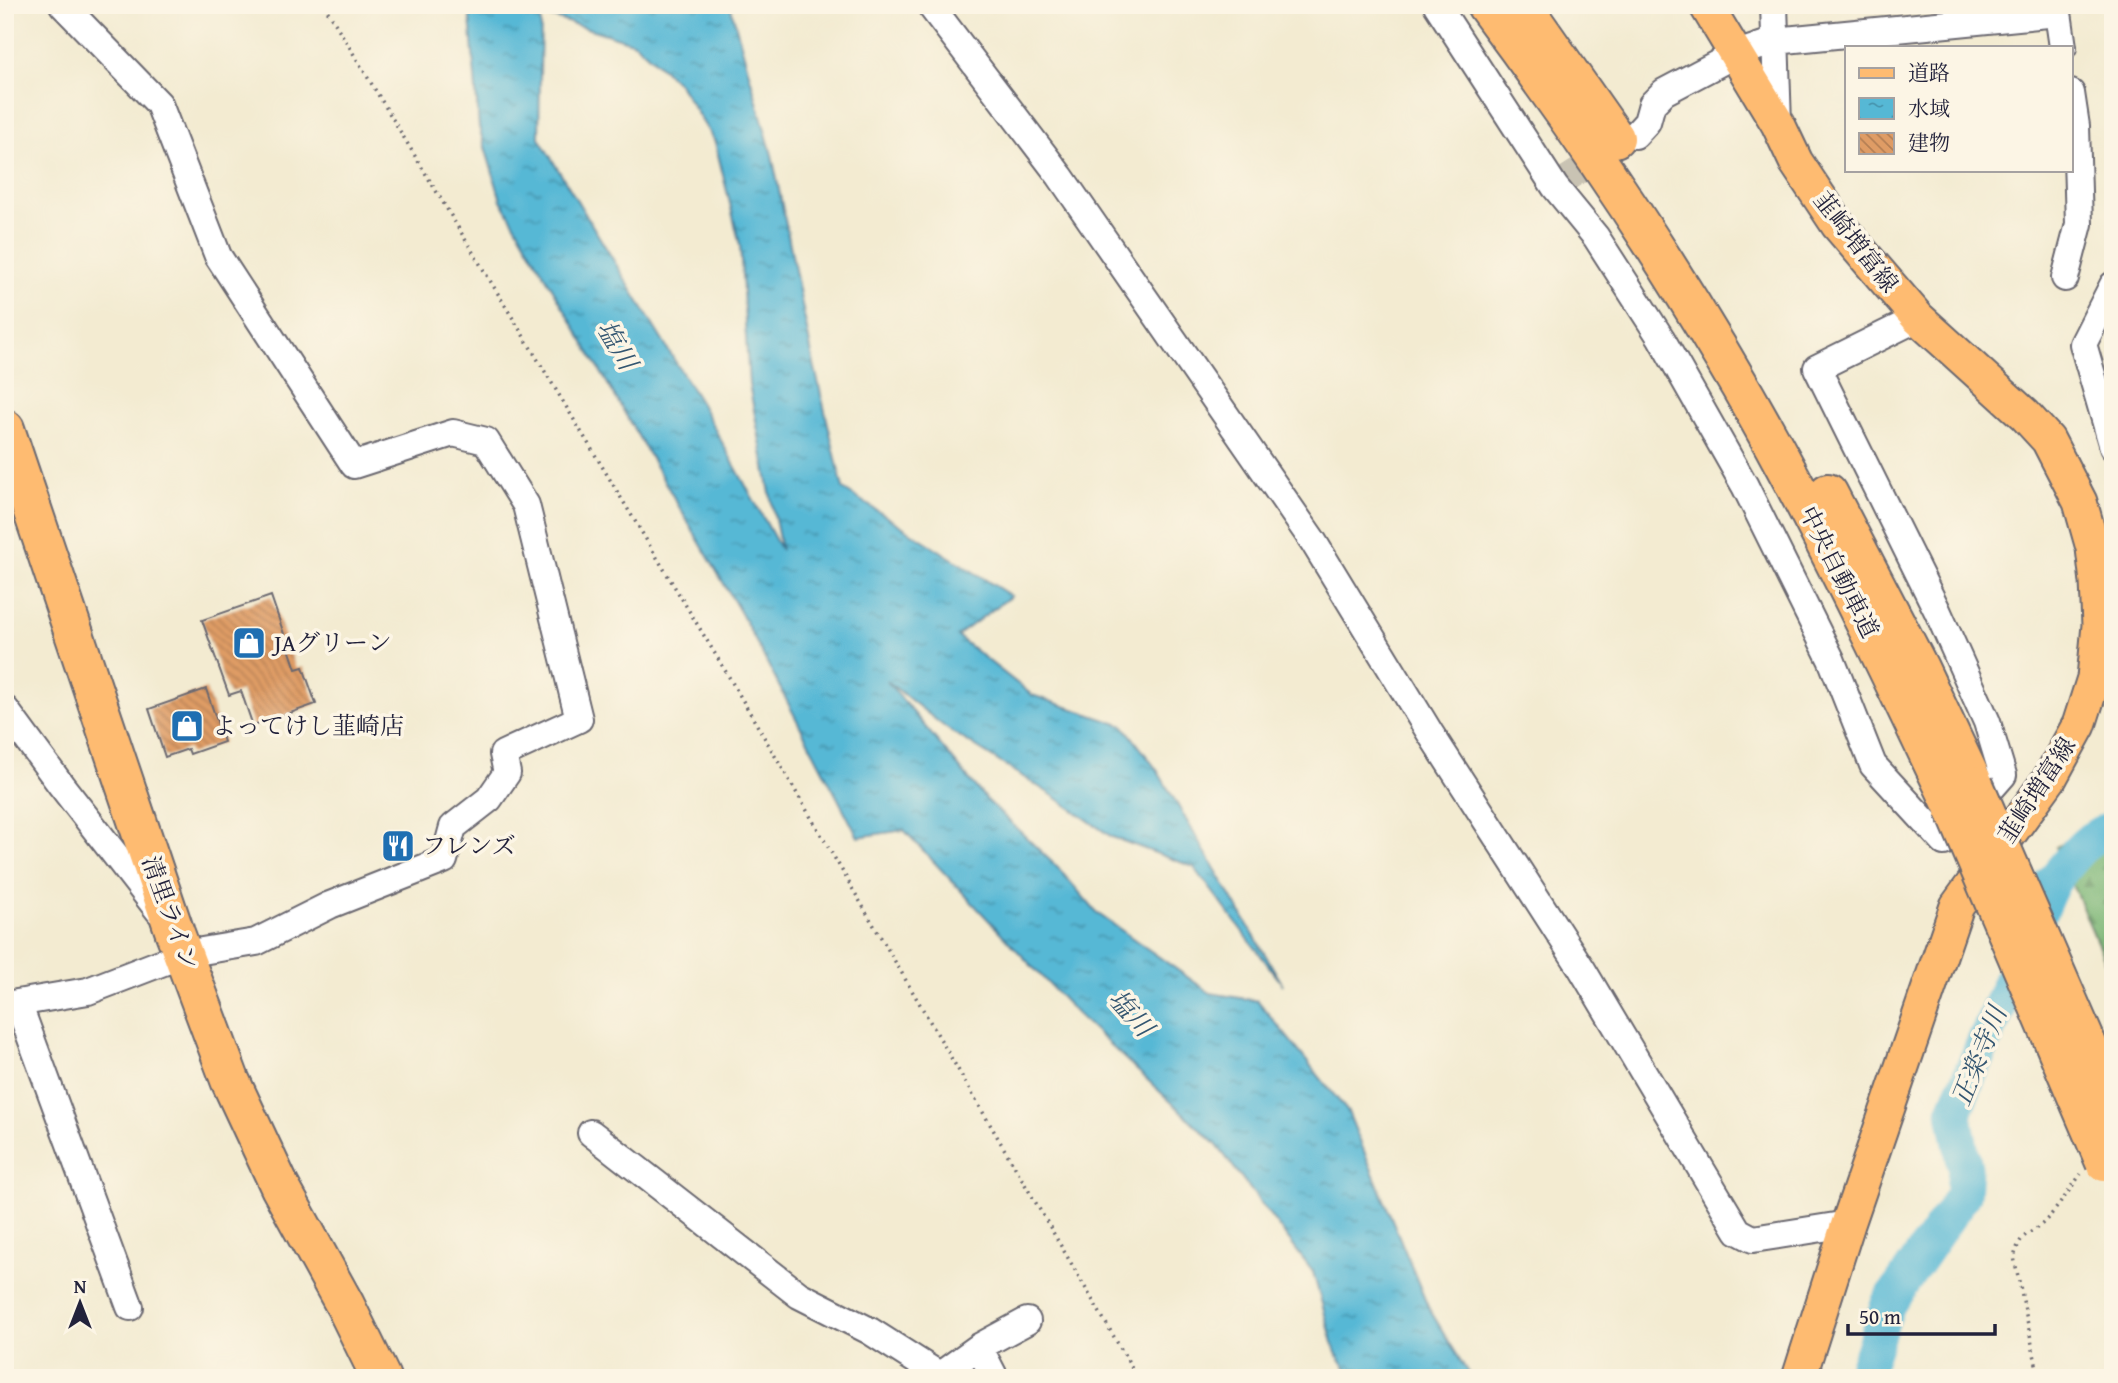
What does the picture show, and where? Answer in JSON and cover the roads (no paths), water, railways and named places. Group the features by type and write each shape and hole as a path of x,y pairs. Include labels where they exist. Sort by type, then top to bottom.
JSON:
{"highway":[{"name":"中央自動車道","path":"1486,5 1550,90 1617,187 1741,388 1964,797 2113,1104"},
{"name":"中央自動車道","path":"1522,5 1638,172 1763,378 1865,562 1919,668 2100,1172"},
{"name":"清里ライン","path":"5,429 180,943 230,1080 261,1149 381,1378"}],"main road":[{"name":"韮崎増富線","path":"1706,5 1777,124 1796,162 1838,225 1918,318 2025,415 2048,440 2080,502 2093,548 2103,666 2079,724 2050,778 1957,906 1848,1224 1799,1378"}],"street":[{"path":"63,5 159,104 218,256 354,465 453,433 486,441 526,505 579,719 503,754 508,773 489,799 453,827 444,860 330,905 256,942 180,943 88,991 11,1004 130,1307"},
{"path":"930,5 1060,176 1313,541 1430,733 1582,969 1738,1231 1753,1239 1848,1224"},
{"path":"1437,5 1597,237 1661,338 1745,486 1831,659 1873,765 1944,842 2003,775 1987,722 1937,610 1817,368 1918,318"},
{"path":"1774,5 1777,124"},
{"path":"1635,135 1647,122 1652,104 1664,92 1734,55 1775,41 2057,9 2063,46"},
{"path":"2065,278 2079,224 2076,126 2072,100"},
{"path":"2113,285 2083,344 2113,447"},
{"path":"5,709 180,943"},
{"path":"591,1133 799,1295 870,1331 938,1377 979,1347 1027,1321"},
{"path":"979,1347 995,1378"}],"water":[{"name":"塩川","path":"469,5 730,5 772,155 813,360 843,489 1011,596 957,636 1032,695 1124,726 1157,770 1283,985 1194,867 1112,837 1052,795 946,728 887,681 983,796 1060,870 1097,913 1210,993 1258,1001 1348,1112 1428,1307 1471,1378 1353,1378 1336,1353 1313,1272 1216,1144 1076,1013 904,830 858,837 742,615 501,200 479,127","holes":["541,14 635,43 679,84 715,142 740,245 749,384 781,550 701,404 539,138"]}],"waterway":[{"name":"正楽寺川","path":"1865,1378 1888,1304 1963,1195 1965,1168 1954,1112 2053,881 2087,842 2113,829"}],"tunnel":[{"path":"1563,181 1610,151"}],"place":[{"name":"JAグリーン","path":"249,643"},
{"name":"よってけし韮崎店","path":"187,726"},
{"name":"フレンズ","path":"398,846"}]}
